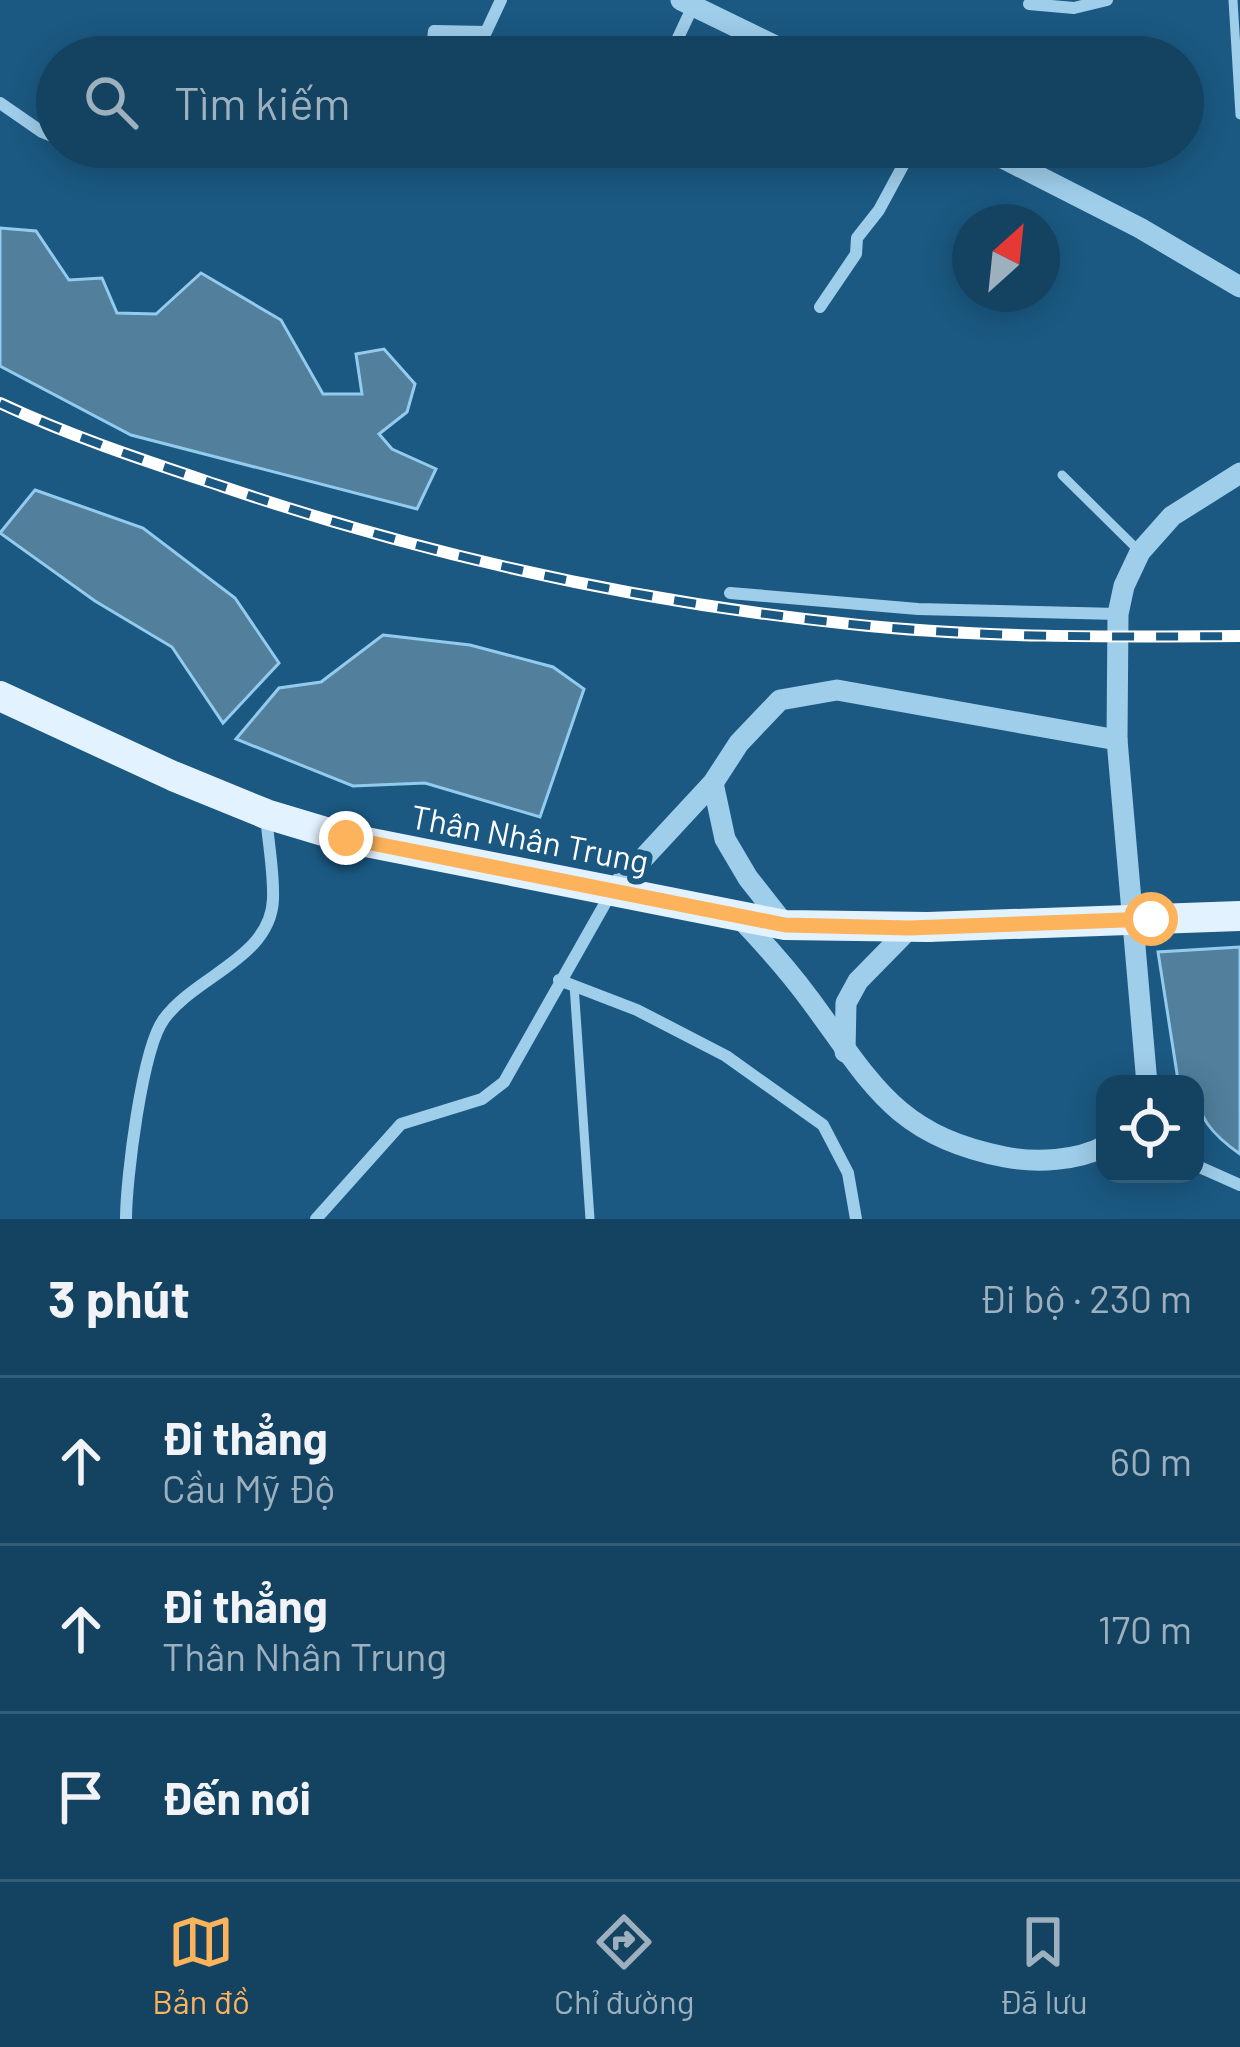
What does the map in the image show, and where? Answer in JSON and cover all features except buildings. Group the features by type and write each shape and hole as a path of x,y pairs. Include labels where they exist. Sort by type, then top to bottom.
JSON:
{"main road":[{"name":"Thân Nhân Trung","path":"0,696 173,776 266,814 346,838 785,925 919,928 1240,916"}],"street":[{"path":"434,36 434,32 487,32 501,0"},
{"path":"1029,4 1073,8 1108,0"},
{"path":"676,36 687,3 755,36"},
{"path":"0,103 36,128"},
{"path":"820,307 856,254 857,238 902,168"},
{"path":"1022,168 1140,228 1240,287"},
{"path":"1146,1075 1117,740 1118,614 1124,586 1140,552 1172,517 1240,473"},
{"path":"730,593 918,609 1118,614"},
{"path":"316,1219 400,1124 482,1099 504,1082 612,892 780,700 838,690 1117,740"},
{"path":"712,783 725,839 785,925"},
{"path":"126,1219 125,1179 161,1022 191,991 255,944 269,920 273,899 266,814"},
{"path":"737,915 811,1001 844,1053 880,1096 922,1129 974,1151 1024,1161 1066,1157 1096,1148"},
{"path":"844,1053 846,1003 858,981 919,928"},
{"path":"559,980 637,1010 727,1056 824,1125 848,1172 856,1219"},
{"path":"1204,1170 1240,1184"}],"lane":[{"path":"1233,0 1240,115"},
{"path":"1062,475 1140,552"},
{"path":"574,986 590,1219"}],"water":[{"path":"0,228 36,231 69,280 102,278 117,313 156,314 201,273 281,320 323,394 362,394 356,354 384,349 415,384 407,412 379,434 392,449 436,469 417,509 131,435 0,366"},
{"path":"35,490 143,528 235,598 279,663 223,723 172,647 95,601 0,533"},
{"path":"383,635 470,645 553,667 584,689 540,817 425,783 353,786 236,739 279,688 321,682"},
{"path":"1240,947 1240,1154 1204,1117 1204,1075 1177,1075 1158,952"}],"railway":[{"path":"0,403 109,448 298,511 453,554 610,589 770,615 898,629 1045,636 1240,636"}],"route":[{"path":"346,838 785,925 909,928 1151,919"}]}
